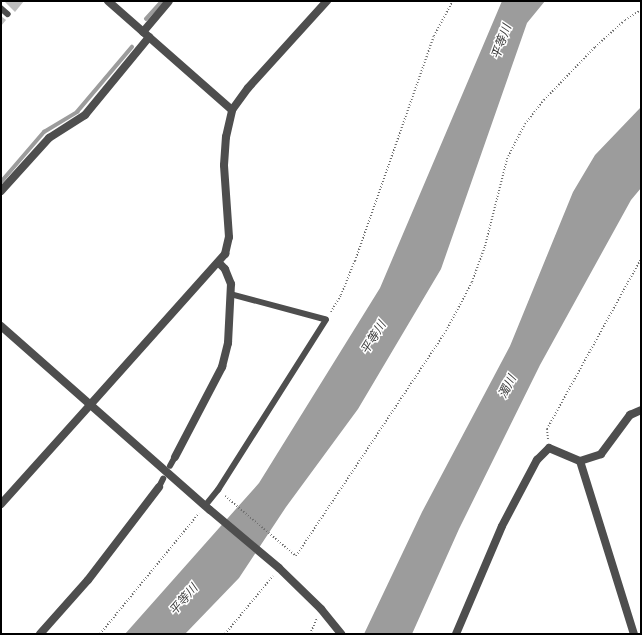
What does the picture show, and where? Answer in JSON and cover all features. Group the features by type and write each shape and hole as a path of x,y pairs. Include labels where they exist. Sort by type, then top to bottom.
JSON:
{"street":[{"path":"108,1 232,110"},
{"path":"1,191 48,138 85,115 169,1"},
{"path":"1,504 180,301 219,263 225,254 229,237 224,165 226,137 232,110 248,88 327,1"},
{"path":"175,457 222,367 228,343 233,295 229,276 219,263"},
{"path":"1,326 207,508 279,568 321,609 341,634"},
{"path":"456,634 502,526 537,460 549,448 580,461 601,454 630,415 641,410"},
{"path":"580,461 634,634"},
{"path":"40,634 88,580 161,483"}],"lane":[{"path":"1,8 8,14"},
{"path":"207,508 326,320 233,295"},
{"path":"170,466 175,457"}],"path":[{"path":"326,320 341,295 355,261 434,36 453,1"},
{"path":"218,490 296,556 446,331 472,282 485,246 507,159 526,124 544,100 595,47 625,20 641,10"},
{"path":"549,448 547,429 641,259"},
{"path":"100,634 207,508"},
{"path":"225,634 279,568"},
{"path":"310,634 321,609"}],"water":[{"name":"平等川","path":"502,1 545,1 527,23 441,269 358,409 286,507 239,578 185,634 125,634 259,483 380,288"},
{"name":"濁川","path":"641,107 641,188 631,200 540,365 459,529 412,634 364,634 422,512 510,346 573,192 595,155"}],"building":[{"path":"4,1 24,1 15,12"},
{"path":"1,16 6,20 1,26"}],"waterway":[{"path":"146,19 162,1"},
{"path":"1,182 44,132 77,112 132,47"}]}
